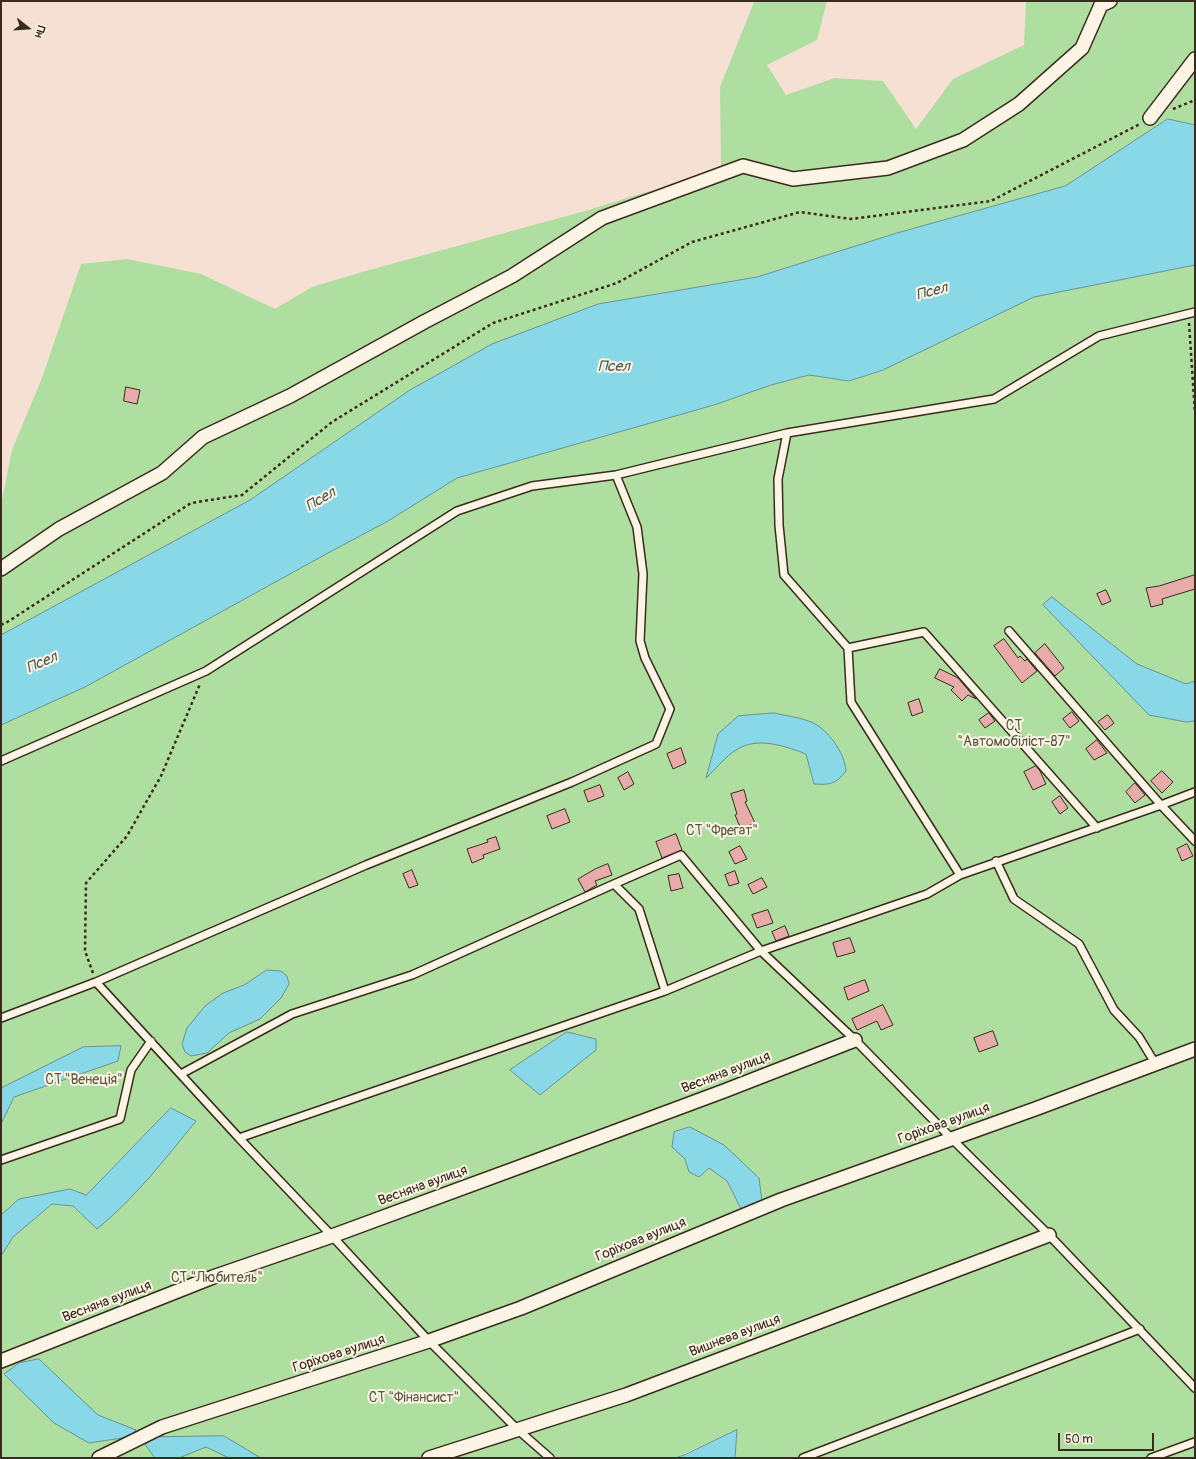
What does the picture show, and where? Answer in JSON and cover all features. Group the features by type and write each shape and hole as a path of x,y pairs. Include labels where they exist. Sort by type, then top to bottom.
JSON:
{"street":[{"path":"1,569 59,529 162,473 203,437 290,396 424,322 512,276 602,218 742,166 793,179 880,169 888,168 963,140 1019,104 1082,48 1101,5 1110,1"},
{"path":"1150,118 1195,59"},
{"name":"Весняна вулиця","path":"1,1361 213,1277 332,1236 724,1091 855,1040"},
{"name":"Горіхова вулиця","path":"99,1458 162,1428 429,1342 521,1308 780,1200 1035,1109 1195,1049"},
{"name":"Вишнева вулиця","path":"429,1458 626,1395 1049,1235"}],"lane":[{"path":"1,761 206,671 457,511 532,486 616,475 787,433 994,399 1099,336 1192,313"},
{"path":"787,433 778,479 784,575 848,648 852,702 960,875"},
{"path":"1,1018 96,982 366,865 572,782 656,744 670,709 645,658 640,641 643,574 637,527 616,475"},
{"path":"1009,631 1161,805 1195,841"},
{"path":"848,648 924,632 1096,828"},
{"path":"239,1138 665,991 761,951 927,894 960,875 996,861 1096,828 1195,792"},
{"path":"181,1074 292,1014 412,975 614,884 681,856 761,951 855,1040 1049,1235 1195,1388"},
{"path":"996,861 1014,899 1079,944 1114,1010 1139,1037 1155,1064"},
{"path":"614,884 639,909 665,991"},
{"path":"96,982 429,1342 517,1429 550,1458"},
{"path":"1,1160 120,1120 131,1070 151,1041"},
{"path":"803,1458 1140,1330"},
{"path":"1151,1458 1195,1442"}],"path":[{"path":"1,625 191,503 242,495 332,422 493,323 617,283 692,242 800,212 851,219 991,201 1150,118"},
{"path":"1192,313 1195,413"},
{"path":"96,982 85,951 86,882 127,836 161,776 206,671"}],"green space":[{"path":"827,1 817,40 767,65 786,95 835,78 883,81 916,129 953,79 1024,45 1026,1 1195,1 1195,125 1168,119 1065,186 897,233 757,277 598,304 492,344 410,390 250,500 1,635 1,505 12,450 42,378 81,264 127,259 201,274 275,309 312,287 585,211 721,169 720,87 754,2"},
{"path":"1195,265 1195,681 1186,684 1137,664 1052,597 1186,722 1195,721 1195,1458 735,1458 736,1430 675,1458 1,1458 1,1256 13,1237 52,1204 73,1206 97,1228 171,1108 86,1195 19,1199 1,1215 1,725 85,687 388,521 457,478 714,405 771,385 809,375 849,381 883,370 1034,297","holes":["567,1032 595,1039 595,1050 540,1095 510,1070","685,1159 759,1177 741,1209 727,1181 709,1168 699,1177 689,1172"]}],"water":[{"name":"Псел","path":"1168,119 1195,125 1195,265 1034,297 883,370 849,381 809,375 771,385 714,405 457,478 388,521 85,687 1,725 1,635 250,500 410,390 492,344 598,304 757,277 897,233 1065,186"},
{"path":"1052,597 1137,664 1186,684 1195,681 1195,721 1186,722 1149,715 1043,605"},
{"path":"774,713 811,722 829,735 839,749 845,764 846,771 839,779 829,784 814,784 806,754 789,748 762,743 744,746 736,750 706,778 718,734 738,716"},
{"path":"267,970 281,971 287,976 289,984 281,998 260,1019 229,1033 207,1053 191,1056 185,1052 182,1044 187,1028 205,1006 223,993 244,985"},
{"path":"567,1032 596,1039 596,1050 540,1095 510,1070"},
{"path":"121,1046 118,1061 14,1097 1,1124 1,1088 83,1047"},
{"path":"171,1108 196,1121 149,1178 111,1217 97,1229 73,1206 52,1204 13,1237 1,1256 1,1215 19,1199 70,1189 86,1195"},
{"path":"690,1127 724,1145 759,1178 762,1201 741,1209 727,1181 709,1168 699,1177 689,1172 685,1159 672,1147 674,1132"},
{"path":"39,1359 98,1415 136,1430 129,1437 89,1443 54,1423 4,1374 19,1363"},
{"path":"737,1430 735,1458 675,1458 684,1455"},
{"path":"224,1436 261,1458 229,1458 206,1447 179,1458 155,1458 144,1443 153,1437"}],"building":[{"path":"126,387 140,390 137,404 124,401"},
{"path":"1195,575 1195,589 1162,599 1163,604 1151,607 1146,588 1159,586"},
{"path":"1106,590 1111,601 1102,605 1097,594"},
{"path":"1004,639 1018,658 1020,656 1025,661 1027,659 1037,671 1022,683 994,646"},
{"path":"1045,644 1064,668 1055,676 1035,653"},
{"path":"940,669 958,678 976,699 968,695 962,701 951,690 954,687 935,678"},
{"path":"919,699 923,712 912,716 908,703"},
{"path":"1072,712 1079,721 1070,728 1063,719"},
{"path":"989,713 995,721 985,728 979,720"},
{"path":"1108,715 1114,723 1105,730 1098,722"},
{"path":"1097,740 1107,753 1094,760 1086,749"},
{"path":"681,748 686,763 673,769 667,754"},
{"path":"1036,766 1046,784 1033,790 1024,772"},
{"path":"1162,771 1173,782 1162,793 1151,781"},
{"path":"628,772 634,784 624,790 618,778"},
{"path":"1135,783 1145,795 1135,803 1126,792"},
{"path":"600,785 604,796 588,802 584,791"},
{"path":"744,790 747,801 745,802 755,823 741,829 735,815 737,814 731,794"},
{"path":"1060,796 1068,808 1060,814 1052,802"},
{"path":"565,809 570,822 552,829 547,816"},
{"path":"676,834 682,850 662,858 656,842"},
{"path":"496,837 500,849 483,855 484,858 472,863 467,849 488,842 487,840"},
{"path":"1187,844 1193,856 1182,861 1177,849"},
{"path":"740,846 747,859 735,864 729,852"},
{"path":"608,864 612,875 595,881 597,885 585,892 578,879 595,869"},
{"path":"412,870 418,885 409,888 403,874"},
{"path":"735,871 739,883 729,886 725,875"},
{"path":"679,874 683,888 671,891 668,876"},
{"path":"762,878 767,887 753,894 748,885"},
{"path":"768,910 773,923 757,928 752,915"},
{"path":"785,926 789,936 776,941 772,932"},
{"path":"850,938 855,952 837,957 833,943"},
{"path":"865,980 869,991 848,1000 844,988"},
{"path":"883,1005 893,1025 881,1030 877,1021 857,1030 852,1019"},
{"path":"993,1031 998,1045 979,1052 974,1038"}],"park label":[{"name":"СТ \"Автомобiлiст-87\"","path":"1014,734"},
{"name":"СТ \"Фрегат\"","path":"722,831"},
{"name":"СТ \"Венеція\"","path":"84,1080"},
{"name":"СТ \"Любитель\"","path":"217,1278"},
{"name":"СТ \"Фiнансист\"","path":"414,1398"}]}
